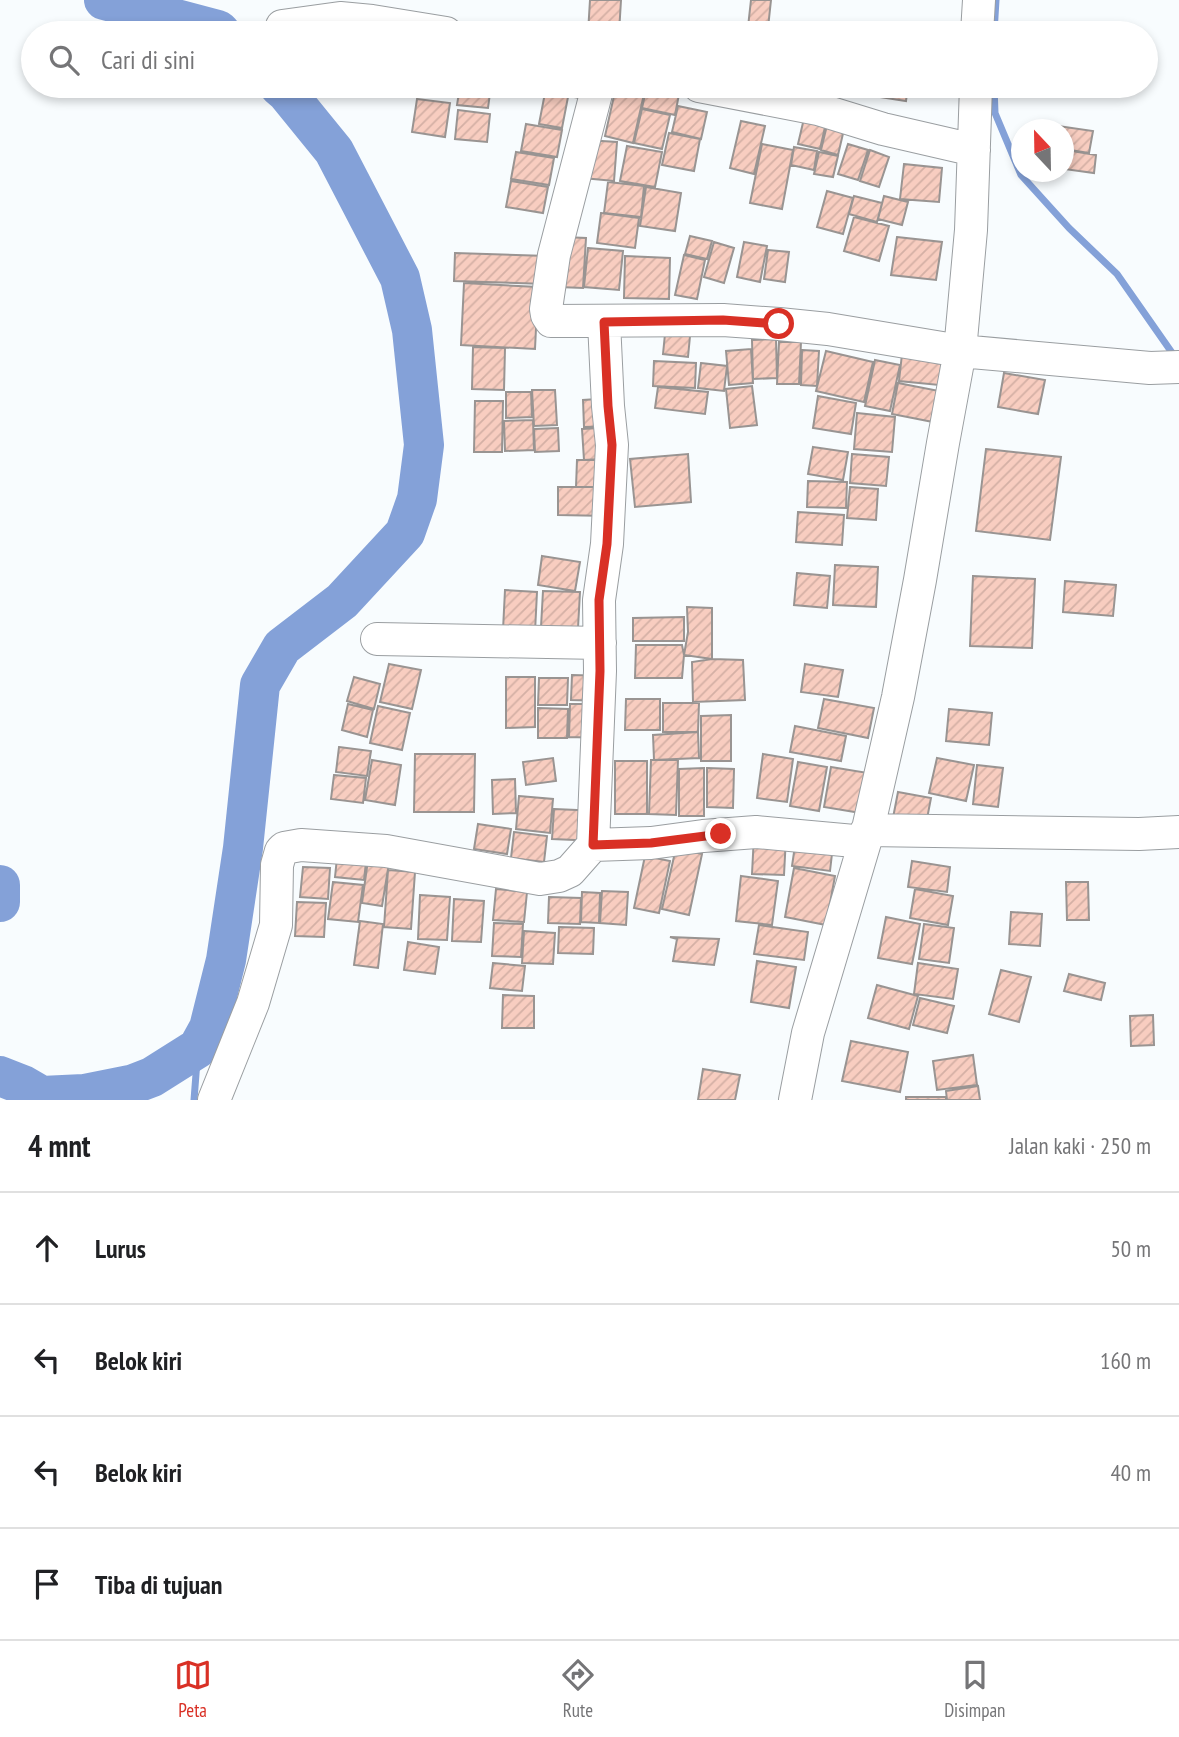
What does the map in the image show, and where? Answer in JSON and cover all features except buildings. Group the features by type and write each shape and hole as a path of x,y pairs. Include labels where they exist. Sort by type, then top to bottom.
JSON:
{"street":[{"path":"978,21 979,0"},
{"path":"318,21 340,18 372,21"},
{"path":"595,98 555,255 546,309 551,321 723,320 779,324 960,351 1165,368"},
{"path":"764,98 818,108 883,130 974,150"},
{"path":"795,1100 808,1033 866,836 898,697 920,580 960,351 971,230 976,98"},
{"path":"214,1100 253,1003 276,925 277,865 281,851 285,848 301,845 386,851 540,879 570,871 593,845 600,671 599,600 607,544 612,445 604,322"},
{"path":"377,639 600,643"},
{"path":"593,845 651,843 740,832 866,836 1179,832"}],"waterway":[{"path":"104,0 184,21"},
{"path":"995,21 996,0"},
{"path":"0,1076 42,1096 84,1094 134,1084 152,1077 198,1048 209,1028 226,960 243,848 260,685 282,647 342,601 405,533 417,499 424,445 412,330 400,278 334,151 291,98"},
{"path":"994,98 995,113 1021,175 1069,228 1117,274 1175,357"},
{"path":"0,885 0,902"},
{"path":"194,1100 198,1048"}],"route":[{"path":"721,834 651,843 593,845 600,671 599,600 607,544 612,445 604,322 723,320 779,324"}]}
